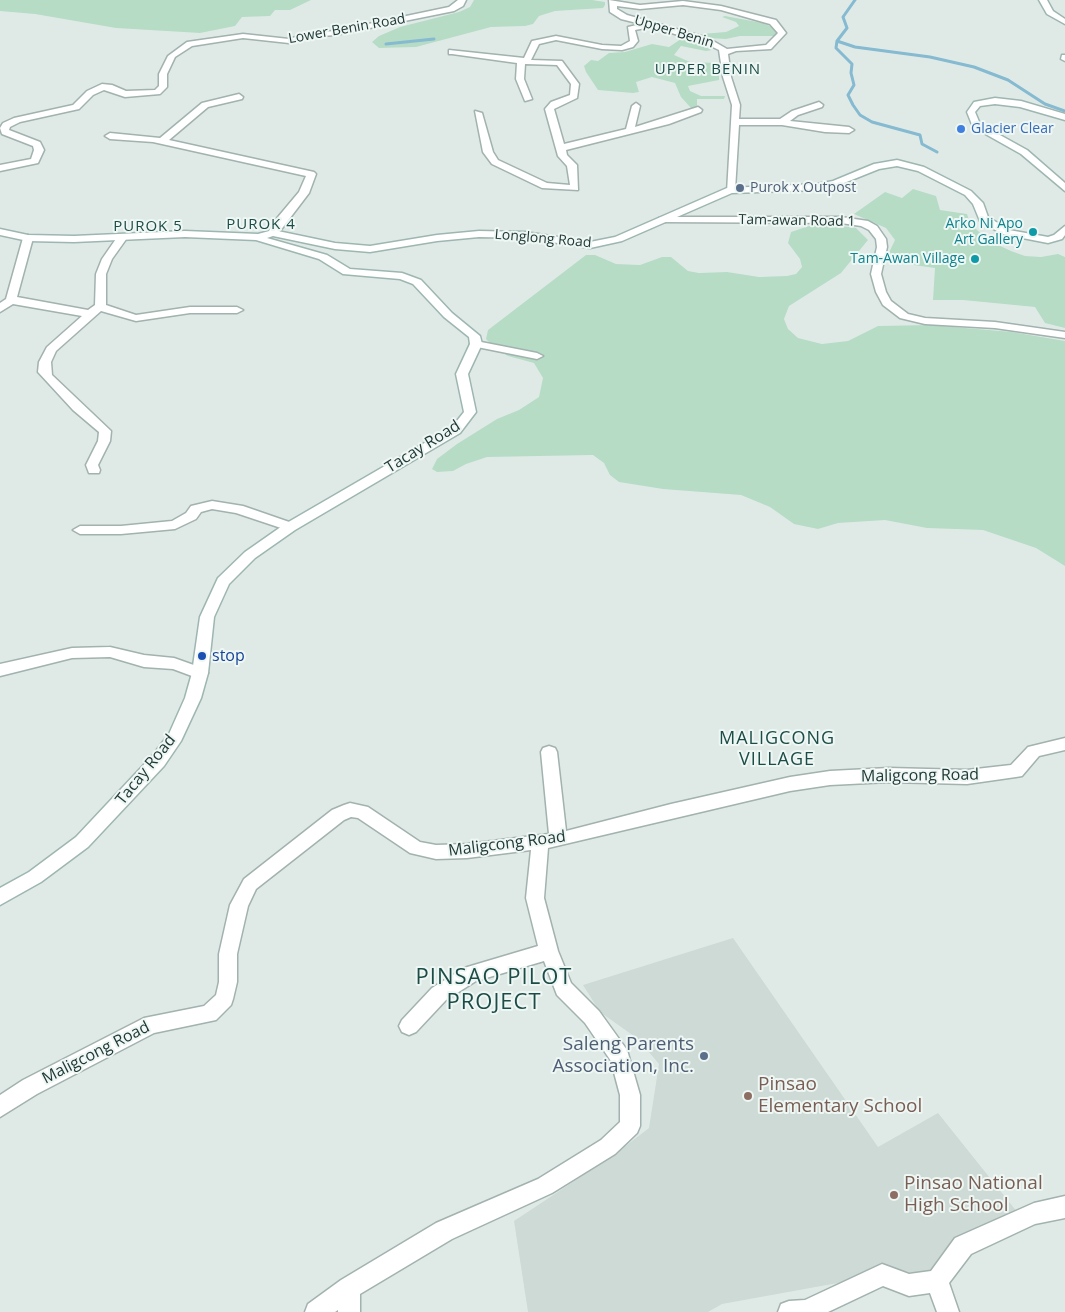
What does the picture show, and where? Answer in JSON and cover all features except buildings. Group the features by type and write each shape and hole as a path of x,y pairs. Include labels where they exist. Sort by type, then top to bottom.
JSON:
{"street":[{"name":"Lower Benin Road","path":"0,168 35,161 40,150 37,144 6,132 4,129 6,125 17,120 76,107 90,94 102,87 109,87 125,94 157,92 163,86 163,74 167,65 184,48 243,36 289,40 309,35 335,33 451,9 460,4 462,0"},
{"path":"1043,0 1050,12 1065,22"},
{"path":"613,1 640,7 683,3 721,8 772,22 782,33 768,47 735,48 724,53"},
{"name":"Upper Benin","path":"613,1 613,10 618,14 705,40 719,46 724,53 727,76 736,105 730,190"},
{"path":"528,99 520,79 524,61 532,53 535,43 556,38 602,47 622,48 634,41 631,29 650,24"},
{"path":"452,52 524,61 559,63 574,84 574,96 554,104 549,109 563,156 572,165 575,188 545,186 495,162 488,152 478,113"},
{"path":"160,142 186,123 206,104 222,99 239,97"},
{"path":"1065,117 1021,104 995,101 980,103 972,112 976,125 1024,152 1065,188"},
{"path":"782,122 795,113 819,105"},
{"path":"630,130 636,106"},
{"path":"561,148 666,122 685,113 698,110"},
{"path":"736,122 782,122 825,129 849,130"},
{"path":"110,136 145,138 277,164 312,174 304,193 277,225 273,233"},
{"path":"730,190 817,187 836,183 877,166 897,163 921,169 968,193 978,203 984,219 1006,232 1048,240 1058,237 1065,229"},
{"name":"Longlong Road","path":"258,237 273,233 352,248 370,249 437,238 479,234 526,235 590,245 618,240 730,190"},
{"name":"Tam-awan Road 1","path":"663,220 841,220 864,223 873,228 882,239 876,274 881,292 887,303 904,316 925,321 995,324 1065,335"},
{"path":"0,232 28,238 122,238 212,234 258,237 268,242 323,257 347,272 402,276 417,282 448,315 474,336 476,344 537,356"},
{"path":"0,309 11,300 28,238"},
{"path":"94,470 92,465 104,441 105,430 77,407 44,372 45,362 51,349 100,306 101,274 107,259 122,238"},
{"path":"11,300 44,304 90,314"},
{"path":"100,306 110,311 136,318 190,310 237,310"},
{"name":"Tacay Road","path":"0,897 35,877 82,842 158,761 175,737 193,698 200,673 207,617 223,581 250,555 290,527 345,493 429,447 460,425 470,412 462,374 476,344"},
{"path":"80,530 121,530 175,525 190,516 196,509 212,505 238,509 290,527"},
{"path":"0,670 72,653 110,652 144,661 174,664 200,673"},
{"name":"Maligcong Road","path":"0,1106 30,1087 151,1024 209,1014 224,999 228,982 228,954 239,905 250,884 338,815 350,810 362,812 416,848 436,852 467,851 549,841 790,784 830,778 889,775 967,777 1016,771 1034,751 1065,744"},
{"path":"316,1312 349,1288 444,1231 545,1186 608,1147 630,1126 630,1095 620,1057 592,1017 564,989 549,951 535,898 549,841 549,752"},
{"path":"409,1026 439,994 471,974 549,951"},
{"path":"789,1312 806,1311 882,1276 909,1285 937,1281 963,1246 1034,1214 1065,1207"},
{"path":"937,1281 948,1312"},
{"path":"349,1288 349,1312"}],"shaded area":[{"path":"733,938 878,1147 938,1113 1022,1218 935,1277 904,1271 722,1304 708,1312 528,1312 514,1221 615,1154 649,1128 659,1064 638,1039 600,1012 583,985"}],"green space":[{"path":"0,0 311,0 290,10 275,10 270,16 242,17 235,26 200,33 116,28 35,14 0,11"},
{"path":"474,0 592,0 605,2 605,5 603,8 555,11 539,16 533,24 491,27 416,47 379,48 372,42 379,36 400,27 459,12 470,7"},
{"path":"722,17 763,23 776,29 777,33 774,36 740,36 726,39 708,38 701,34 726,32 739,26 736,22"},
{"path":"681,39 697,42 712,50 706,51 681,46 674,55 690,62 716,63 719,74 719,80 688,86 690,91 701,96 725,96 724,99 697,99 697,107 691,108 681,97 675,83 652,77 636,82 639,92 598,90 584,66 591,60 598,61 609,53 625,52 652,44 669,47"},
{"name":"Tam-Awan Village","path":"913,189 936,196 940,210 967,214 970,223 978,231 996,244 1011,251 1025,256 1041,257 1058,254 1065,257 1065,328 1045,323 1035,307 963,300 933,300 935,268 885,261 895,240 886,228 854,214 885,192 902,198"},
{"path":"826,224 856,228 868,240 841,273 789,306 784,319 788,329 798,338 822,344 848,341 878,326 930,325 1012,332 1065,341 1065,566 1036,548 983,530 927,528 885,520 838,523 818,529 794,524 770,507 741,495 663,489 619,482 610,475 604,463 593,455 487,457 466,464 453,471 437,472 432,469 437,459 457,444 497,419 519,410 539,397 543,378 534,363 508,356 496,349 486,339 488,330 586,255 595,255 616,264 640,265 662,257 671,257 688,271 699,273 727,272 759,277 787,276 796,274 802,267 800,259 788,243 791,232 809,226"}],"waterway":[{"path":"837,41 847,28 843,17 855,0"},
{"path":"386,44 434,39"},
{"path":"837,41 855,47 930,57 974,67 1008,80 1045,104 1065,111"},
{"path":"837,41 836,48 852,64 851,73 854,85 848,95 860,115 872,122 920,135 922,144 937,152"}],"place":[{"name":"Glacier Clear","path":"961,129"},
{"name":"Purok x Outpost","path":"740,188"},
{"name":"Arko Ni Apo Art Gallery","path":"1033,232"},
{"name":"Tam-Awan Village","path":"975,259"},
{"name":"stop","path":"202,656"},
{"name":"Saleng Parents Association, Inc.","path":"704,1056"},
{"name":"Pinsao Elementary School","path":"748,1096"},
{"name":"Pinsao National High School","path":"894,1195"}],"district":[{"name":"UPPER BENIN","path":"708,70"},
{"name":"PUROK 4","path":"261,225"},
{"name":"PUROK 5","path":"148,227"},
{"name":"MALIGCONG VILLAGE","path":"777,750"},
{"name":"PINSAO PILOT PROJECT","path":"494,990"}]}
